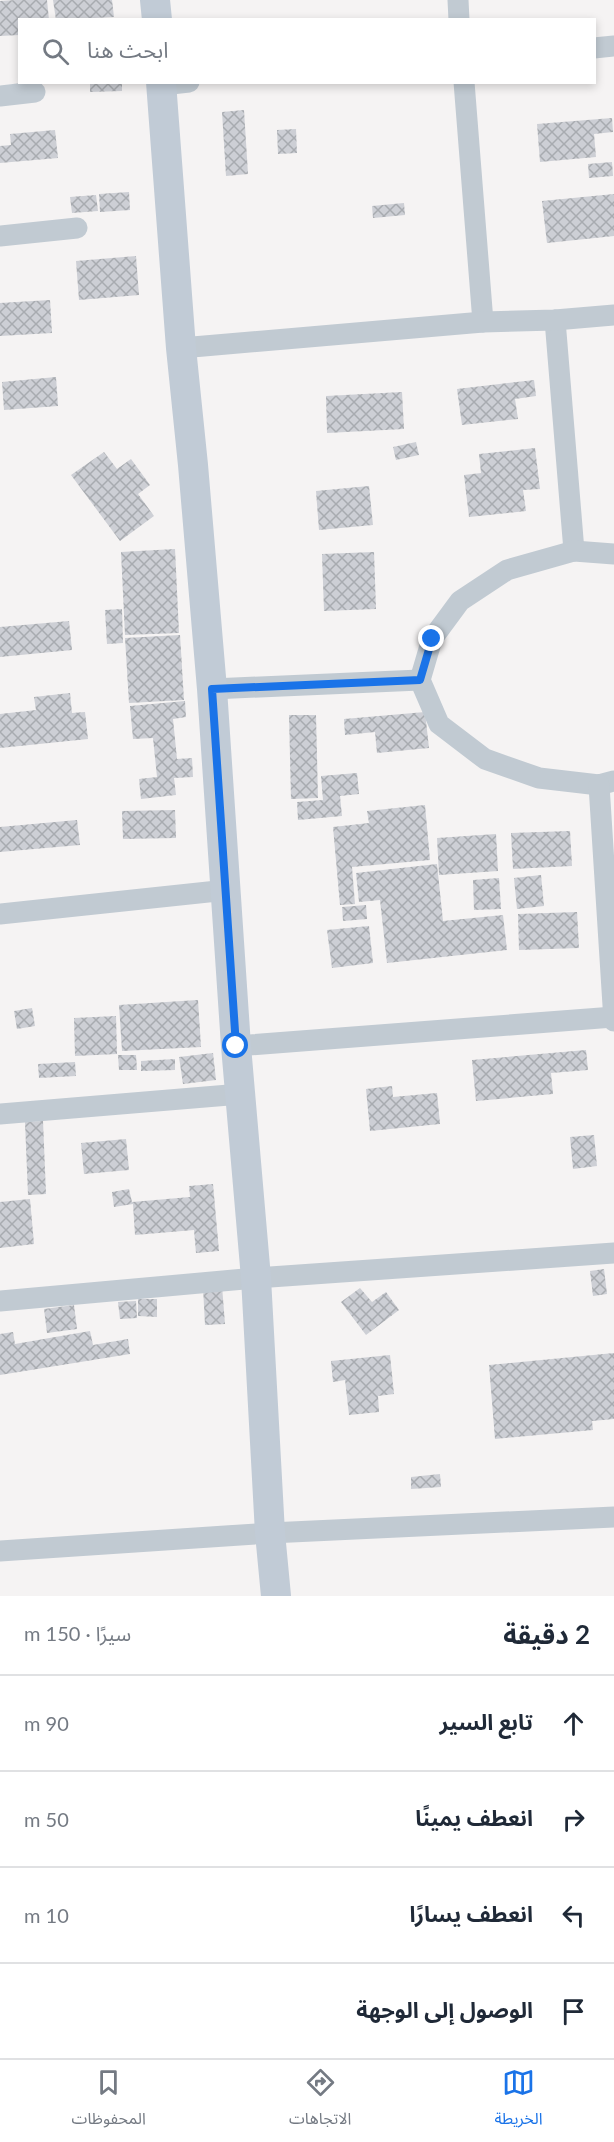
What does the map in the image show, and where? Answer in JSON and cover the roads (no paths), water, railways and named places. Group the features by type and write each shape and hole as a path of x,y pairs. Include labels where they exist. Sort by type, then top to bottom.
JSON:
{"main road":[{"path":"155,0 157,18"},
{"path":"171,84 181,348 212,689 236,1046 256,1278 270,1533 276,1596"}],"street":[{"path":"458,0 459,18"},
{"path":"596,48 614,46"},
{"path":"464,84 483,322"},
{"path":"0,96 35,92"},
{"path":"0,236 77,228"},
{"path":"181,348 483,322 555,320 614,315"},
{"path":"555,320 574,551"},
{"path":"236,1046 614,1018 607,783 539,778 485,759 439,724 420,680 432,639 460,601 507,570 574,551 614,554"},
{"path":"212,689 420,680"},
{"path":"0,914 227,890"},
{"path":"0,1114 241,1094"},
{"path":"0,1301 256,1278 614,1253"},
{"path":"0,1551 270,1533 614,1516"}]}
